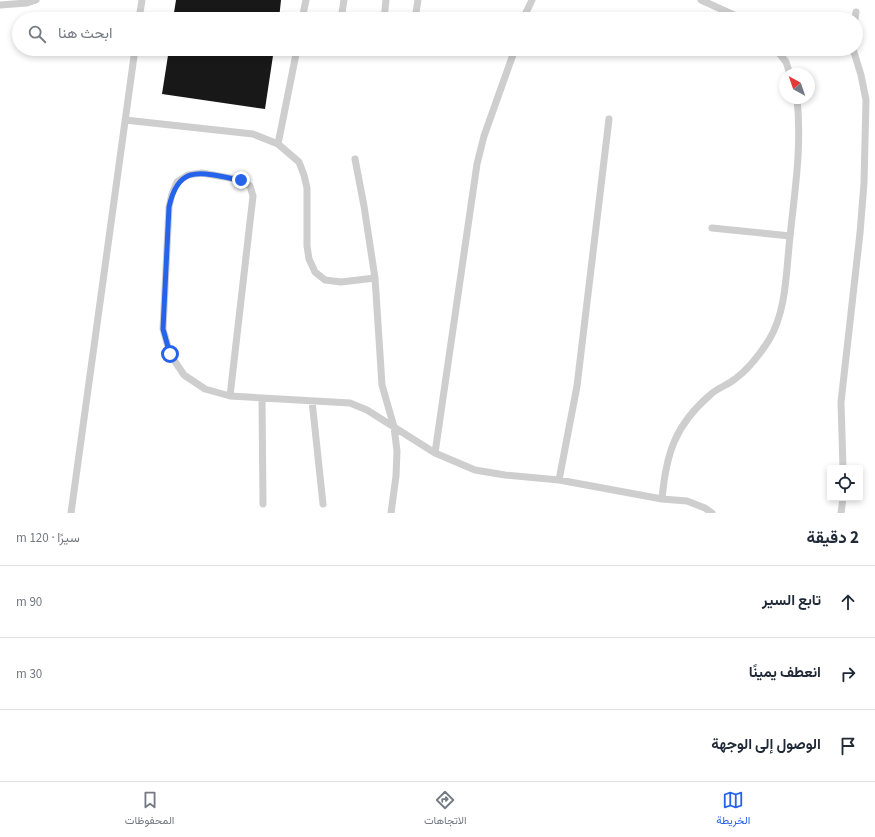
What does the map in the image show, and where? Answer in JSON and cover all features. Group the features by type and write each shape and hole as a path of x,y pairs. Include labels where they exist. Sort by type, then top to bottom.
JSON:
{"lane":[{"path":"0,5 27,3 36,0"},
{"path":"140,12 142,0"},
{"path":"303,12 306,0"},
{"path":"342,12 344,0"},
{"path":"385,12 386,0"},
{"path":"416,12 418,0"},
{"path":"526,12 532,0"},
{"path":"701,0 728,12"},
{"path":"71,513 134,56"},
{"path":"278,144 296,56"},
{"path":"434,453 477,164 484,136 513,56"},
{"path":"781,56 788,68"},
{"path":"843,465 841,402 860,233 864,183 866,100 860,70 855,56"},
{"path":"662,499 664,469 674,441 689,415 710,394 736,379 755,360 770,339 780,315 799,169 800,144 797,104"},
{"path":"559,480 577,386 609,119"},
{"path":"125,120 253,134 278,144 298,162 304,175 307,188 307,246 309,260 315,272 325,280 341,282 375,278"},
{"path":"355,158 375,278 382,385 394,427 397,451 396,476 390,513"},
{"path":"230,396 253,196 250,186 241,180 202,173 188,175 177,182 169,207 163,329 170,354 184,375 205,389 230,396 350,403 367,410 434,453 474,470 489,473 559,480 662,499 687,501 705,508 712,513"},
{"path":"712,228 790,236"},
{"path":"262,398 263,504"},
{"path":"312,401 323,504"},
{"path":"842,513 843,501"}],"building":[{"path":"176,0 281,0 280,12 174,12"},
{"path":"168,56 273,56 265,109 162,94"}],"route":[{"path":"170,354 163,329 169,207 172,194 177,182 188,175 202,173 241,180"}]}
